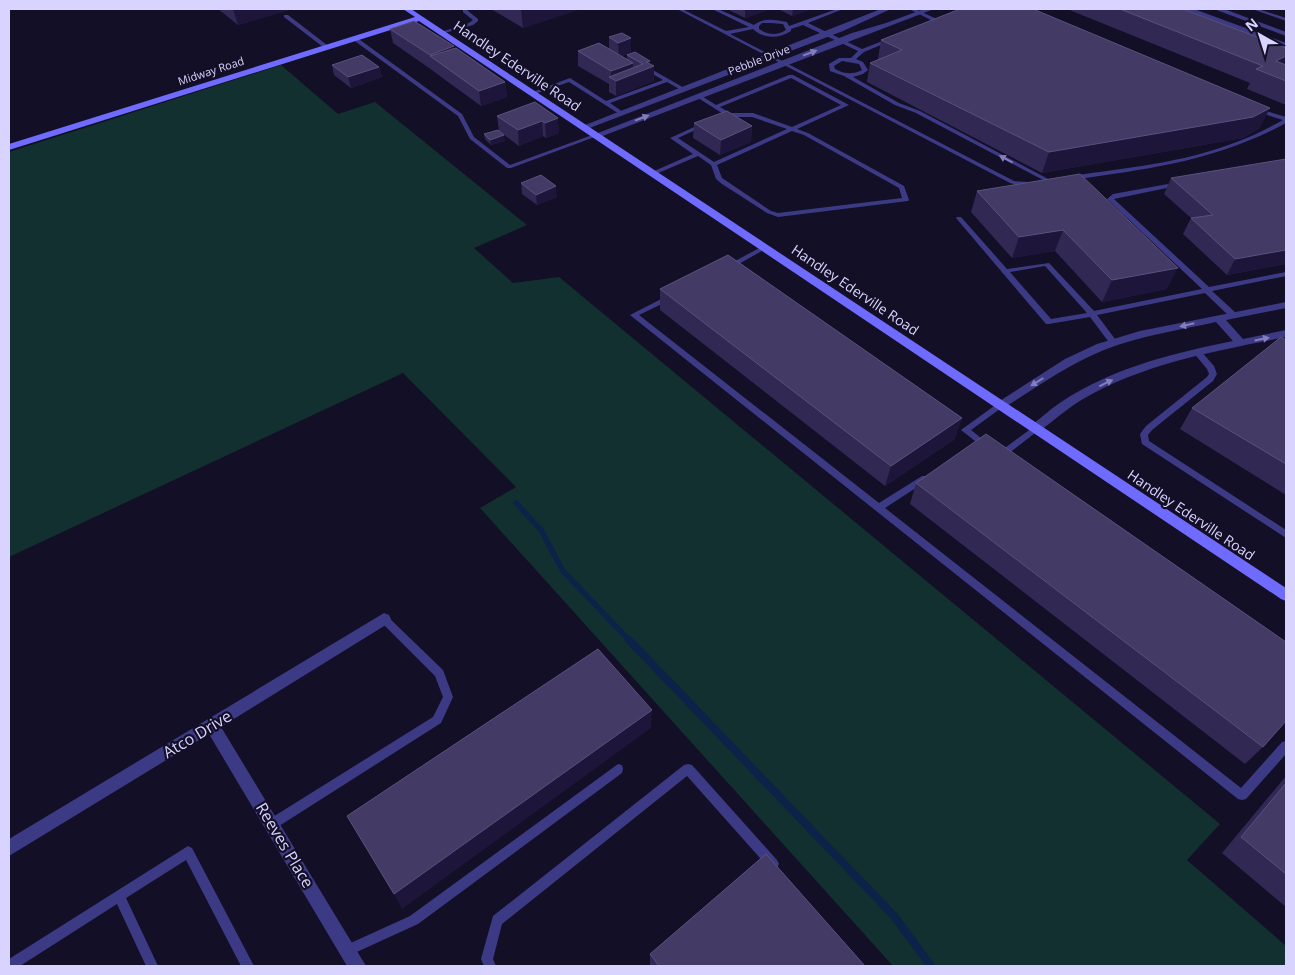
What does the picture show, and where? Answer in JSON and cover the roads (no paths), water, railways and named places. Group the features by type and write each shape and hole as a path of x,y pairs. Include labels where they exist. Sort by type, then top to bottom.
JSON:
{"main road":[{"name":"Handley Ederville Road","path":"407,9 1286,596"},
{"name":"Midway Road","path":"9,147 325,46 420,18"}],"street":[{"name":"Pebble Drive","path":"584,127 828,34 887,9"},
{"name":"Pebble Drive","path":"597,135 783,63 930,9"},
{"path":"1188,9 1286,46"},
{"path":"1218,9 1286,34"},
{"path":"703,82 716,89"},
{"path":"649,102 662,110"},
{"path":"1001,404 1069,362 1100,347 1218,318 1286,306"},
{"path":"1218,318 1241,343"},
{"path":"1036,428 1078,396 1120,376 1161,360 1286,334"},
{"name":"Atco Drive","path":"9,848 384,619"},
{"name":"Reeves Place","path":"212,725 357,966"}],"lane":[{"path":"443,33 471,24 476,20 465,9"},
{"path":"681,9 783,63 824,81 1012,182 1024,185 1187,160 1265,134 1286,120"},
{"path":"714,9 764,34 774,36 787,32 789,28 841,9"},
{"path":"911,9 939,22"},
{"path":"1254,9 1286,20"},
{"path":"930,25 955,15"},
{"path":"286,16 325,46"},
{"path":"726,33 755,28 758,24 771,20 785,23 789,28"},
{"path":"804,22 862,51"},
{"path":"354,38 460,115 472,138 509,167 597,135"},
{"path":"852,60 862,51 896,38"},
{"path":"833,77 843,74 860,74 865,70 861,63 852,60 841,60 831,64 832,70 843,74 864,87 918,112 1049,181"},
{"path":"637,63 683,89"},
{"path":"714,164 846,105 791,76 715,107"},
{"path":"533,93 570,80 621,113"},
{"path":"605,103 667,80"},
{"path":"698,96 729,115"},
{"path":"1246,106 1286,120"},
{"path":"713,121 673,138 714,164 719,179 724,183 769,212 778,215 906,200 902,187 792,129 753,115 729,115 721,118"},
{"path":"654,173 698,154"},
{"path":"1190,182 1113,196 1110,199 1233,315"},
{"path":"959,218 1049,322 1286,274"},
{"path":"717,272 737,267 765,247"},
{"path":"1005,271 1046,264 1092,314 1114,343"},
{"path":"676,293 634,315 1242,795 1286,746"},
{"path":"1197,352 1211,368 1213,374 1210,380 1149,428 1144,434 1145,442 1286,534"},
{"path":"1001,404 961,428 976,443 1005,458 1036,428"},
{"path":"880,508 933,472"},
{"path":"272,824 437,720 448,697 439,673 384,619"},
{"path":"348,950 414,920 618,768"},
{"path":"490,966 487,959 497,920 688,769 780,871"},
{"path":"9,966 188,852 246,965"},
{"path":"119,896 152,966"}],"waterway":[{"path":"516,503 541,530 563,571 630,641"},
{"path":"629,640 894,916 931,966"}]}
